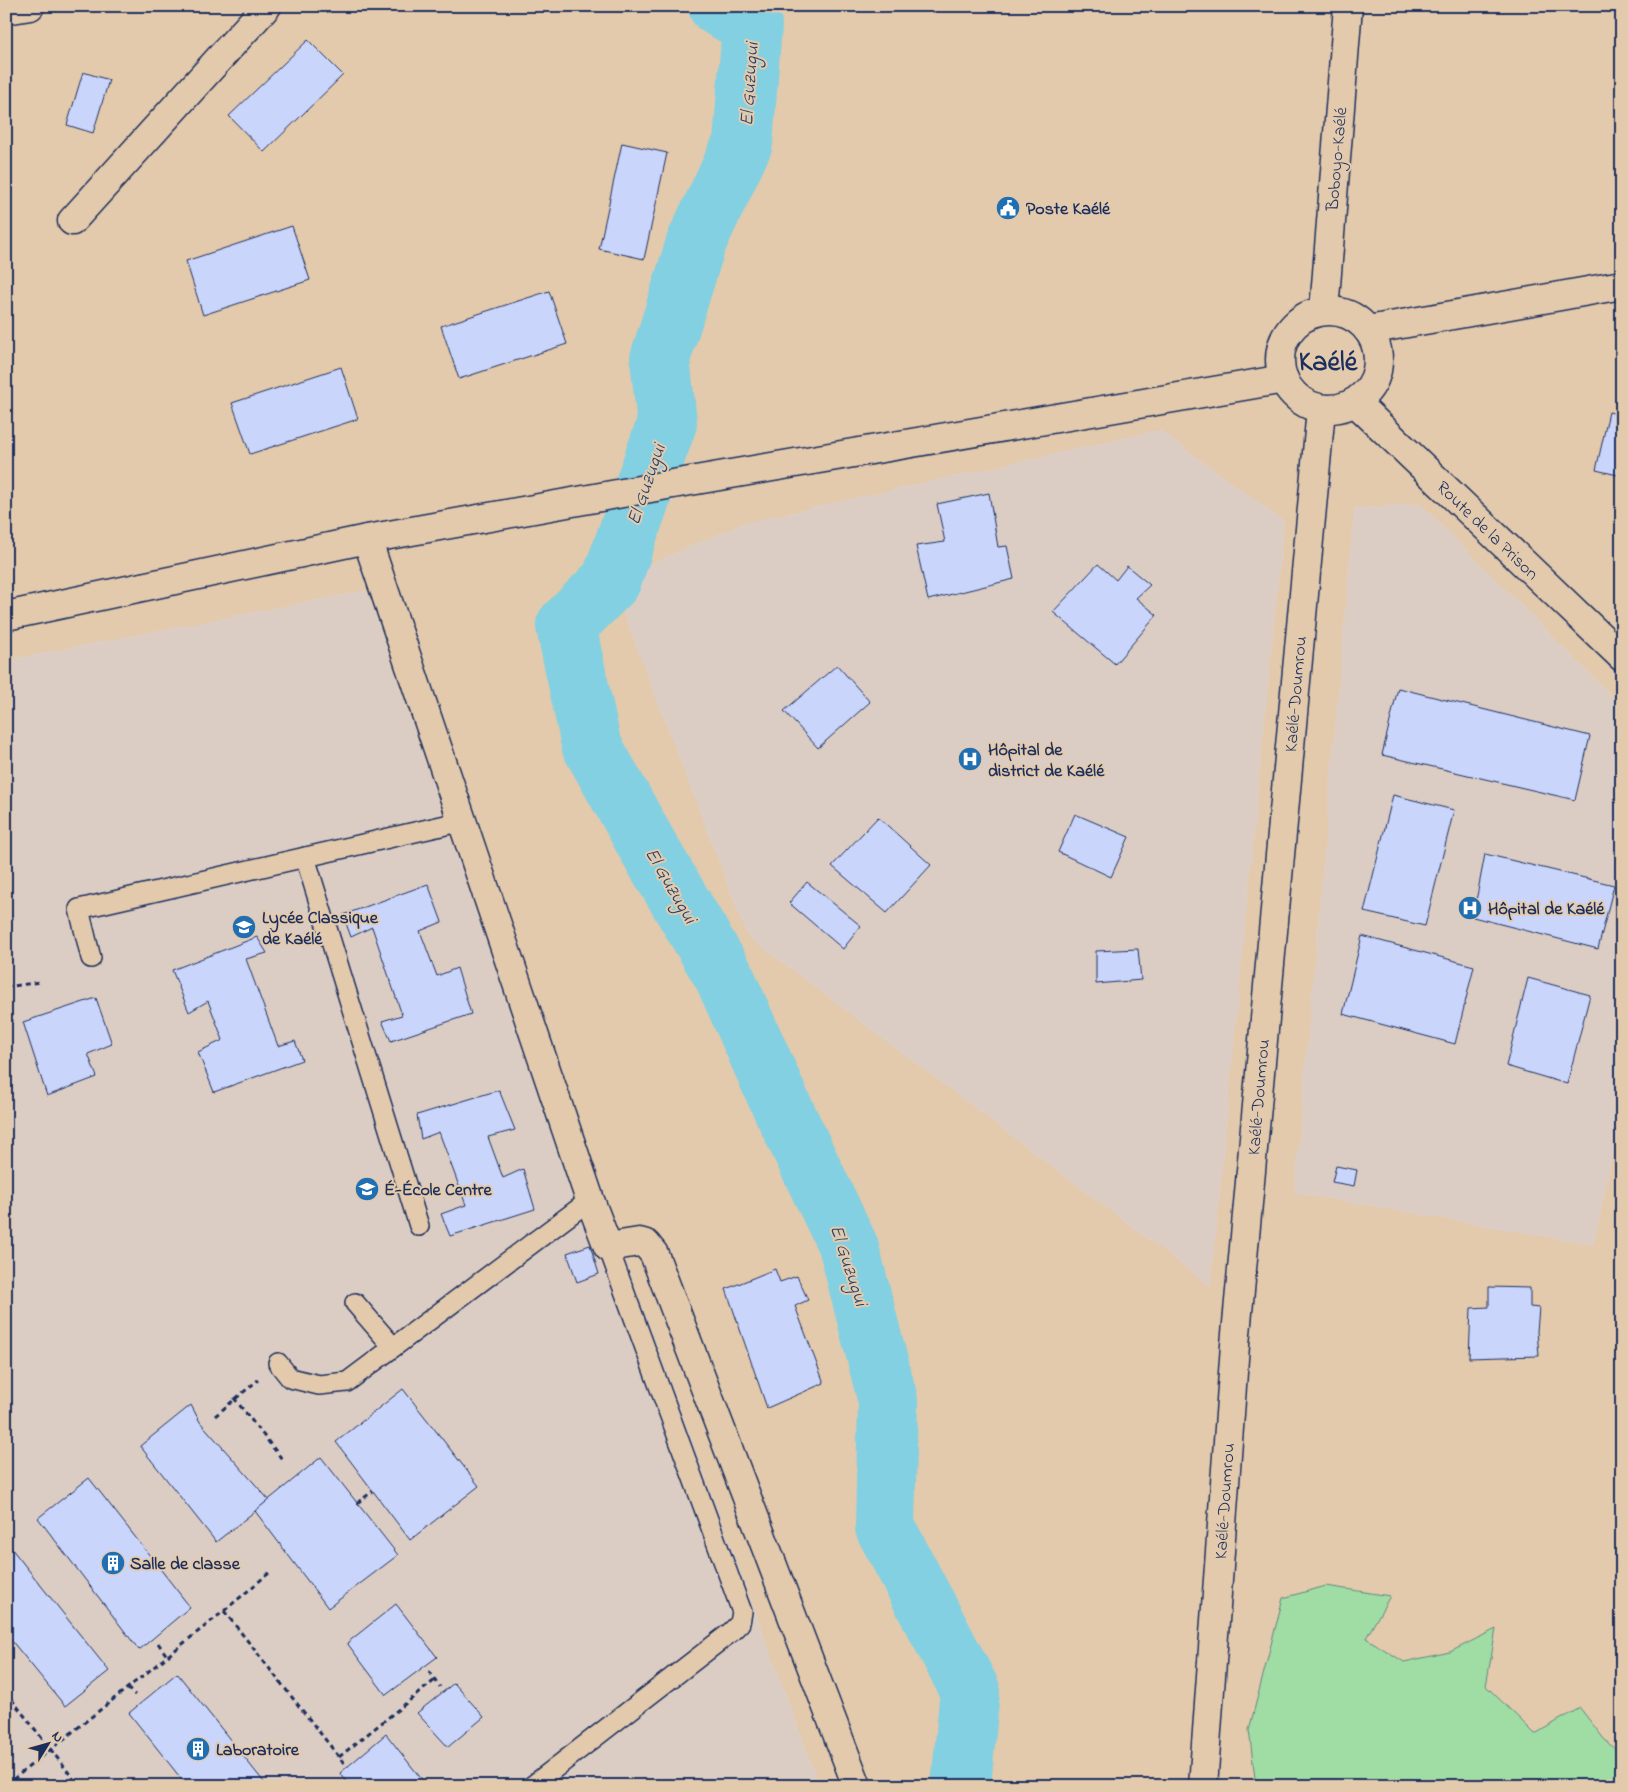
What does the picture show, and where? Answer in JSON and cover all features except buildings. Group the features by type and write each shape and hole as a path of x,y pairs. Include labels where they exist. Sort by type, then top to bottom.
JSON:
{"main road":[{"path":"6,10 30,6"},
{"path":"72,221 267,6"},
{"name":"Boboyo-Kaélé","path":"1324,311 1348,6"},
{"path":"1368,330 1622,285"},
{"path":"1324,311 1340,312 1356,319 1368,330 1375,342 1378,369 1374,382 1366,394 1355,402 1339,409 1321,409 1310,406 1290,390 1280,365 1281,350 1286,335 1296,323 1309,315 1324,311"},
{"path":"6,616 367,539 667,485 1284,379"},
{"name":"Route de la Prison","path":"1355,402 1622,657"},
{"name":"Kaélé-Doumrou","path":"1202,1786 1235,1345 1321,409"},
{"path":"367,539 590,1200 608,1247 639,1242 646,1244 654,1254 857,1786"}],"lane":[{"path":"91,958 79,909 463,821"},
{"path":"305,857 419,1226"},
{"path":"278,1363 290,1378 318,1385 347,1382 590,1200"},
{"path":"532,1786 731,1632 740,1623 742,1612 608,1247"},
{"path":"355,1303 393,1347"}],"path":[{"path":"6,986 40,982"},
{"path":"215,1416 234,1398 278,1363"},
{"path":"234,1398 282,1459"},
{"path":"357,1503 373,1491"},
{"path":"6,1785 269,1573"},
{"path":"224,1611 347,1767"},
{"path":"158,1643 167,1656"},
{"path":"429,1671 440,1687"},
{"path":"339,1757 435,1680"},
{"path":"127,1688 136,1695"},
{"path":"6,1692 79,1786"}],"shaded area":[{"name":"Hôpital de district de Kaélé","path":"1160,430 1284,521 1211,1287 747,936 611,581 743,523"},
{"name":"Hôpital de Kaélé","path":"1420,503 1622,706 1622,1109 1594,1245 1294,1193 1354,508"},
{"name":"Lycée Classique de Kaélé","path":"367,590 574,1201 601,1194 820,1786 6,1786 6,660"}],"green space":[{"path":"1326,1586 1390,1596 1366,1638 1404,1662 1450,1652 1496,1629 1486,1686 1535,1734 1580,1708 1604,1739 1622,1756 1622,1786 1256,1786 1249,1730 1283,1598"}],"waterway":[{"name":"El Guzugui","path":"718,6 752,25 743,143 696,243 660,359 667,423 611,581 566,626 591,744 651,852 724,976 778,1098 849,1248 888,1401 885,1527 970,1690 961,1786"}],"place":[{"name":"Poste Kaélé","path":"1008,208"},
{"name":"Hôpital de district de Kaélé","path":"970,759"},
{"name":"Hôpital de Kaélé","path":"1470,908"},
{"name":"Lycée Classique de Kaélé","path":"244,927"},
{"name":"É-École Centre","path":"367,1189"},
{"name":"Salle de classe","path":"113,1563"},
{"name":"Laboratoire","path":"198,1749"}],"district":[{"name":"Kaélé","path":"1328,360"}]}
